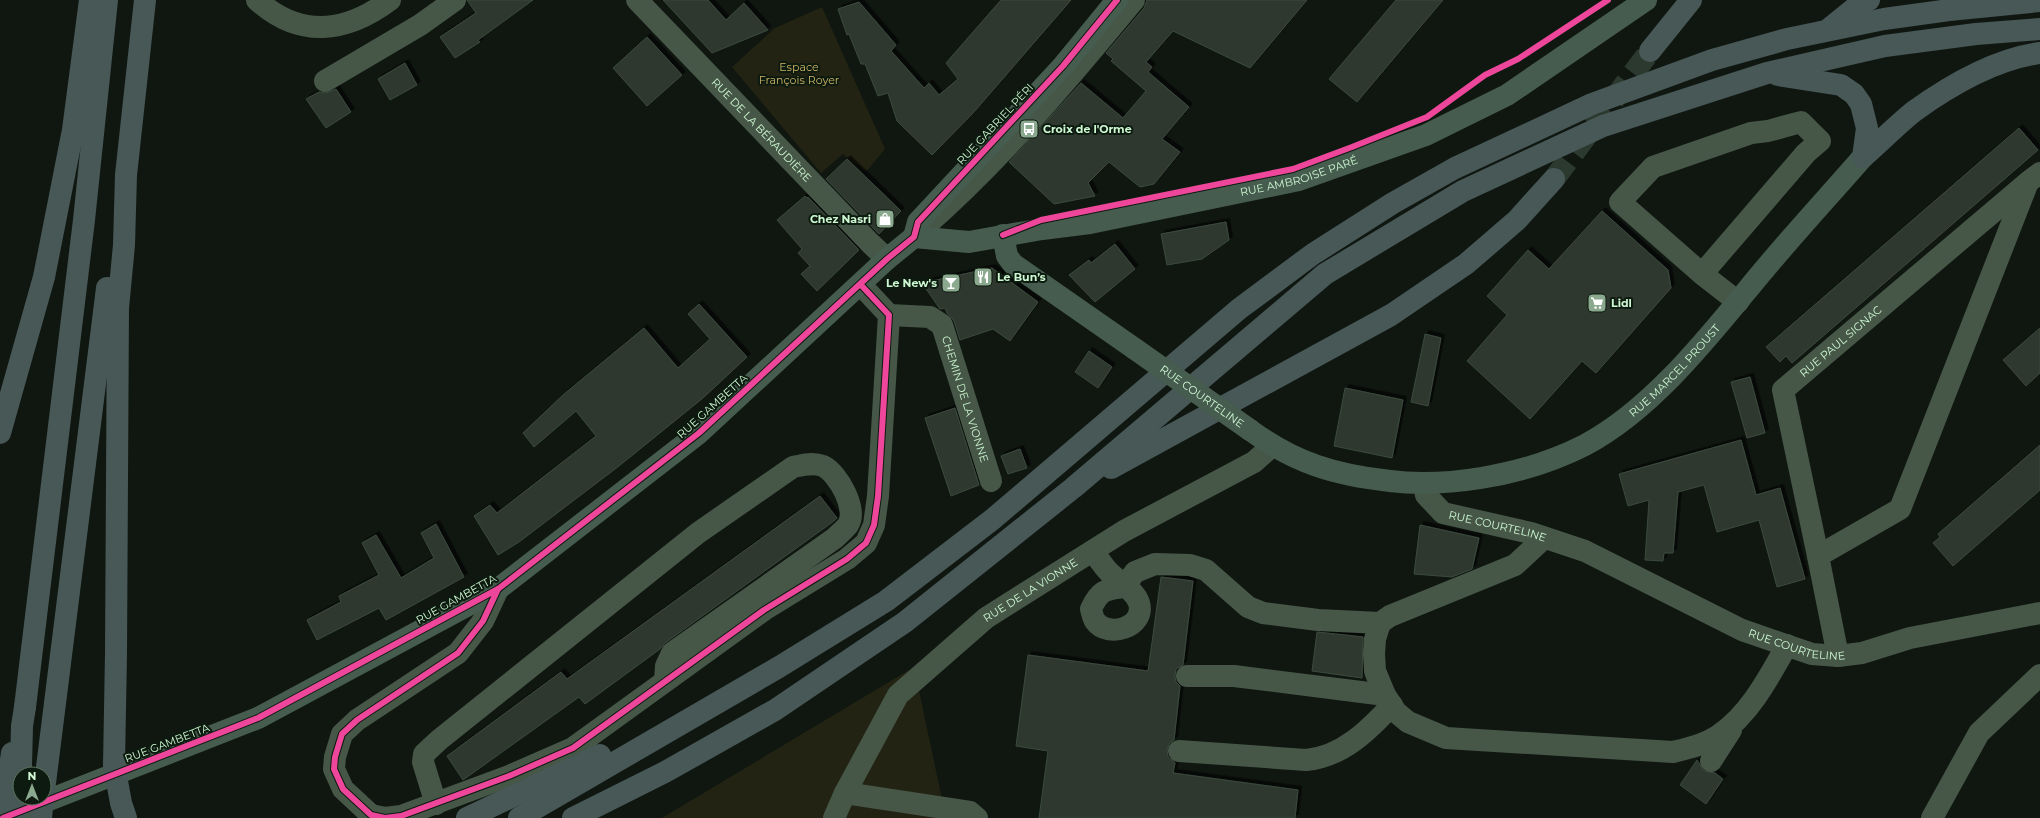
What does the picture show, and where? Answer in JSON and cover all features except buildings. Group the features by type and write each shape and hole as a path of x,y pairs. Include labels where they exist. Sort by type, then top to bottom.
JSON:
{"highway":[{"path":"0,433 44,277 73,130 90,0"},
{"path":"14,818 21,765 23,716 84,220 107,0"},
{"path":"126,818 121,803 114,766 118,308 124,245 126,175 145,0"},
{"path":"1650,51 1691,0"},
{"path":"1827,31 1861,3 1870,0"},
{"path":"519,818 779,667 886,601 993,519 1239,309 1313,254 1393,203 1455,168 1592,104 1712,60 1786,40 1884,19 1949,10 2040,1"},
{"path":"573,818 665,772 774,710 904,622 1073,488 1325,274 1457,195 1603,126 1767,73 1885,46 1976,34 2040,29"},
{"path":"1863,157 1913,112 1953,86 1988,69 2026,55 2040,53"},
{"path":"1767,73 1841,85 1854,94 1861,104 1866,128 1863,157"},
{"path":"47,766 112,247 126,175"},
{"path":"1073,488 1391,315 1466,264 1517,220 1554,179"},
{"path":"468,818 550,780 779,667"},
{"path":"2,818 12,751 23,716"},
{"path":"41,818 42,806"}],"main road":[{"name":"RUE GABRIEL PÉRI","path":"887,259 914,237 918,222 1063,66 1117,0"},
{"name":"RUE AMBROISE PARÉ","path":"914,237 969,242 1002,235 1090,223 1299,180 1426,135 1507,95 1646,0"},
{"name":"RUE MARCEL PROUST","path":"1424,484 1457,482 1511,473 1549,461 1586,445 1620,422 1653,395 1688,360 1863,157"},
{"name":"RUE COURTELINE","path":"1002,235 1007,256 1013,264 1272,446 1309,463 1338,473 1401,483 1424,484"},
{"name":"RUE GAMBETTA","path":"2,818 258,718 498,589 699,433 861,285 887,259"}],"street":[{"path":"257,0 269,11 295,23 322,28 349,23 377,10 390,0"},
{"path":"325,81 420,26 455,0"},
{"name":"RUE DE LA BÉRAUDIÈRE","path":"638,0 887,259"},
{"path":"914,237 950,205 1013,139 1076,70 1134,0"},
{"path":"1702,274 1806,153 1820,141 1800,122 1751,134 1653,167 1620,202 1702,274 1738,302"},
{"name":"RUE PAUL SIGNAC","path":"1818,556 1900,509 2034,178"},
{"name":"RUE PAUL SIGNAC","path":"1838,656 1783,390 2034,178"},
{"path":"498,589 483,621 458,653 357,720 342,734 334,757 334,769 343,789 372,815 386,818 401,816 509,776 573,748 665,680 764,610 847,559 866,543 874,525 878,496 889,315 861,285"},
{"name":"CHEMIN DE LA VIONNE","path":"889,315 930,317 942,325 992,481"},
{"name":"RUE DE LA VIONNE","path":"834,818 845,793 898,695 986,618 1124,531 1254,462 1272,446"},
{"path":"436,804 423,762 424,754 439,740 698,533 792,467 810,464 823,466 834,475 849,501 851,514 849,524 835,538 672,653 666,666 665,680"},
{"name":"RUE COURTELINE","path":"1424,484 1426,495 1443,513 1544,538 1585,551 1742,630 1812,654 1838,656 1862,653 1910,638 2040,614"},
{"path":"1544,538 1515,565 1390,616 1380,623 1375,639 1375,671 1388,700 1408,722 1446,738 1674,752 1695,747 1718,736 1735,724"},
{"path":"1093,551 1108,571 1124,587 1134,572 1155,564 1190,565 1206,570 1248,607 1262,613 1318,620 1380,623"},
{"path":"1711,761 1735,724 1769,678 1787,645"},
{"path":"1932,818 1979,733 2040,675"},
{"path":"1187,676 1234,676 1388,700"},
{"path":"1179,752 1306,760 1321,759 1340,750 1357,739 1388,700"},
{"path":"1248,766 1275,758"},
{"path":"845,793 970,812 977,818"}],"green space":[{"name":"Espace François Royer","path":"822,7 885,149 866,172 843,154 821,173 732,67 775,28"},
{"path":"914,667 946,818 662,818"}],"tunnel":[{"path":"1554,179 1650,51"}],"cycle path":[{"path":"3,818 258,718 498,589 699,433 887,259 914,237 918,222 1063,66 1117,0"},
{"path":"1003,235 1041,220 1293,169 1352,147 1427,117 1485,75 1518,59 1608,0"},
{"path":"498,589 483,621 458,653 357,720 342,734 335,757 334,769 343,789 371,815 385,818 401,816 509,776 573,748 764,610 847,559 866,543 874,525 878,496 889,315 861,285"}],"place":[{"name":"Croix de l'Orme","path":"1029,129"},
{"name":"Chez Nasri","path":"885,219"},
{"name":"Le Bun’s","path":"983,277"},
{"name":"Le New's","path":"951,283"},
{"name":"Lidl","path":"1597,303"}]}
